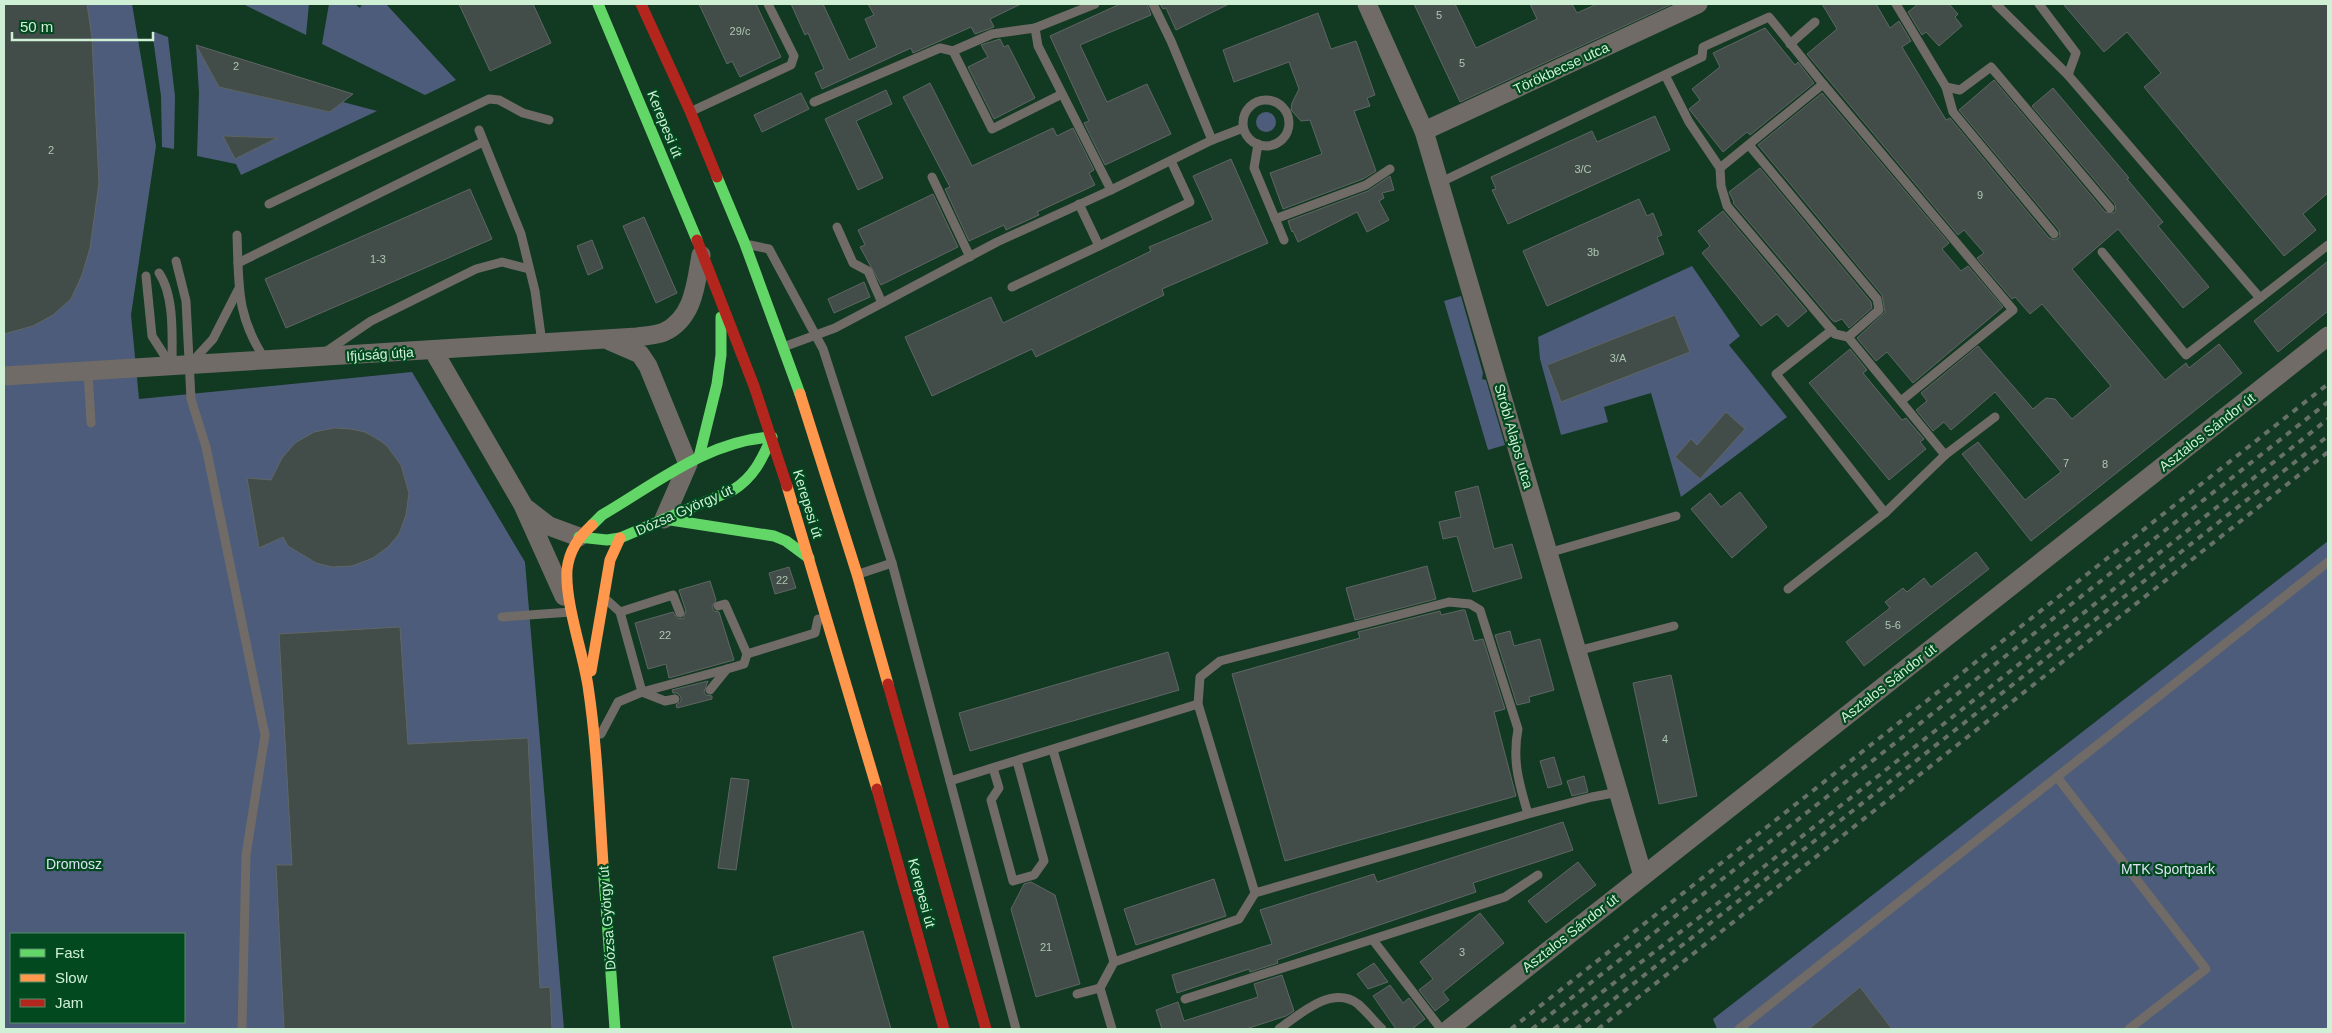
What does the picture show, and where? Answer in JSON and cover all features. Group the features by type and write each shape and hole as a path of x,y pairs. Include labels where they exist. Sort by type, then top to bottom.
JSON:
{"main road":[{"name":"Kerepesi út","path":"598,4 702,253 772,437 878,791 944,1029"},
{"name":"Kerepesi út","path":"641,4 690,112 745,244 792,365 857,574 986,1029"},
{"path":"693,460 717,384 721,355 721,303"},
{"path":"787,393 792,365"},
{"path":"778,422 772,437 789,450"},
{"name":"Dózsa György út","path":"588,686 602,596 610,560 620,538 732,490 744,483 760,464 772,437 752,438 738,442 693,460 602,515 578,538 568,562 568,590 571,612 588,686 595,746 615,1029"},
{"path":"813,475 836,507"},
{"path":"664,519 774,536 786,540 809,558"},
{"path":"578,538 593,540 620,538"}],"street":[{"name":"Stróbl Alajos utca","path":"1367,4 1424,131 1643,876"},
{"name":"Törökbecse utca","path":"1424,131 1698,4"},
{"name":"Ifjúság útja","path":"4,376 637,337 664,332 683,317 694,297 702,253"},
{"name":"Asztalos Sándor út","path":"1449,1029 2328,336"},
{"path":"606,340 640,354 648,366 693,460 664,519"},
{"name":"Dózsa György út","path":"433,350 523,505 571,612"},
{"name":"Dózsa György út","path":"523,505 549,526 578,538"}],"lane":[{"path":"690,112 791,65 794,56 768,4"},
{"path":"814,102 940,48 953,51 992,34 1035,28 1095,4"},
{"path":"1153,4 1171,41 1212,140"},
{"path":"1896,4 1946,87 1953,112 2054,234"},
{"path":"1996,4 2068,75 2260,298"},
{"path":"2039,4 2076,53 2068,75"},
{"path":"1439,183 1702,57 1704,47 1769,17 2013,310 1901,401"},
{"path":"1790,44 1815,22"},
{"path":"1035,28 1038,46 1111,190"},
{"path":"953,51 992,129 1062,94"},
{"path":"1946,87 1960,90 1991,67 2110,208"},
{"path":"1666,75 1689,122 1720,168 1721,186 1727,206 1835,334 1848,337 1945,455"},
{"path":"1720,168 1823,84"},
{"path":"269,204 489,99 499,100 523,113 549,120"},
{"path":"1268,100 1279,103 1286,112 1289,123 1286,133 1279,142 1269,146 1258,144 1249,138 1243,128 1243,117 1248,107 1258,101 1268,100"},
{"path":"785,347 835,328 970,256 1212,140 1243,128"},
{"path":"479,130 521,234 535,291 542,343"},
{"path":"238,263 483,142"},
{"path":"1258,144 1254,168 1284,240"},
{"path":"1749,144 1877,299 1879,310 1848,337"},
{"path":"1012,287 1190,202 1171,161"},
{"path":"1275,219 1366,185 1390,169"},
{"path":"932,177 970,256"},
{"path":"1079,204 1099,246"},
{"path":"837,227 852,263 868,271 882,303"},
{"path":"237,235 238,290 247,329 266,361"},
{"path":"745,244 768,250 816,335 854,443 892,563 1016,1029"},
{"path":"2102,252 2186,356 2328,245"},
{"path":"176,261 186,302 180,366"},
{"path":"317,358 371,321 476,269 502,262 529,269"},
{"path":"159,273 169,304 180,366 206,447 265,735 246,855 242,1029"},
{"path":"146,276 152,336 180,366"},
{"path":"180,366 213,339 238,290"},
{"path":"1832,330 1776,374 1885,513"},
{"path":"88,372 91,423"},
{"path":"1788,589 1885,513 1945,455 1995,417"},
{"path":"1548,553 1676,516"},
{"path":"1739,1029 2328,562"},
{"path":"857,574 892,563"},
{"path":"620,612 673,595 680,613"},
{"path":"602,596 620,612 642,692"},
{"path":"747,654 815,633 821,601"},
{"path":"1255,893 1198,704 1200,677 1220,662 1449,602 1470,604 1480,610 1518,728 1514,749 1516,772 1528,814"},
{"path":"595,746 618,702 642,692 744,664 747,654 725,604 718,606"},
{"path":"502,617 571,612"},
{"path":"1577,651 1674,626"},
{"path":"710,690 727,669"},
{"path":"642,692 665,701 674,699"},
{"path":"950,781 1198,704"},
{"path":"1053,750 1114,962"},
{"path":"993,768 999,788 990,800 1013,881 1034,875 1044,861 1016,761"},
{"path":"2057,776 2206,969 2129,1029"},
{"path":"1112,1029 1100,988 1114,962 1239,919 1255,893 1528,814 1619,792"},
{"path":"1185,999 1505,897 1538,875"},
{"path":"1373,940 1441,1029"},
{"path":"1077,994 1100,988"},
{"path":"1279,1029 1316,1004 1332,998 1346,998 1358,1004 1382,1029"}],"green space":[{"name":"Dromosz","path":"4,4 132,4 156,146 131,315 139,399 412,372 525,562 564,1029 4,1029"},
{"path":"243,4 309,4 306,35"},
{"path":"329,4 355,4 360,8 362,4 386,4 456,80 425,95 322,44"},
{"path":"152,31 168,37 175,96 174,149 162,147 161,96"},
{"path":"196,45 219,87 329,112 343,102 377,111 241,175 236,164 197,156 199,93","holes":["224,136 276,138 235,158"]},
{"path":"1266,112 1273,115 1276,122 1273,129 1266,132 1259,129 1256,122 1259,115"},
{"path":"1692,266 1740,336 1729,345 1787,417 1681,497 1651,393 1604,407 1608,422 1561,435 1540,359 1538,337"},
{"path":"1461,296 1483,373 1482,379 1486,380 1505,445 1488,450 1444,301"},
{"name":"MTK Sportpark","path":"2328,541 2328,1029 1717,1029 1713,1019"}],"building":[{"path":"4,4 87,4 92,38 99,183 90,248 82,275 71,299 53,315 33,326 4,334"},
{"path":"459,4 533,4 551,43 490,71"},
{"path":"699,4 756,4 781,57 740,77 732,61 727,64"},
{"path":"791,4 823,4 849,60 877,47 865,19 874,15 868,4 1021,4 990,19 994,27 975,34 971,27 913,53 911,48 822,89 815,73 824,69 808,33 805,35"},
{"path":"1120,4 1147,4 1151,15 1080,45 1107,102 1147,84 1171,134 1105,165 1084,123 1089,121 1050,36"},
{"path":"1160,4 1229,4 1176,30 1166,8 1163,9"},
{"path":"1414,4 1455,4 1476,48 1537,19 1530,4 1572,4 1577,13 1597,4 1672,4 1460,102"},
{"path":"1822,4 1876,4 1890,28 1899,21 1911,41 1902,47 1946,120 1950,118 2049,238 2055,240 2060,237 2059,230 1959,110 1994,80 2105,212 2114,213 2116,210 2115,204 2032,106 2053,88 2129,178 2127,179 2163,222 2158,226 2209,287 2183,308 2118,229 2072,269 2165,380 2186,363 2189,368 2219,344 2242,373 2031,541 1962,454 1978,442 2025,500 2061,472 1995,392 1951,430 1944,422 1933,431 1916,410 1927,401 1921,393 1978,346 2033,409 2046,398 2055,399 2072,419 2111,386 2042,304 2030,314 2015,297 2012,299 1977,258 1984,253 1964,230 1958,235 1807,54 1837,29"},
{"path":"1918,4 1949,4 1958,14 1955,17 1962,26 1939,46 1926,32 1922,35 1908,12"},
{"path":"2063,4 2328,4 2328,193 2303,214 2316,230 2284,256 2144,87 2161,73 2127,32 2104,52"},
{"path":"1318,13 1331,49 1356,41 1375,95 1367,98 1370,106 1354,111 1376,171 1363,179 1283,209 1270,173 1322,154 1310,120 1301,121 1291,110 1292,103 1299,89 1289,62 1234,82 1223,50"},
{"path":"1765,28 1795,65 1798,62 1814,83 1750,135 1747,132 1723,152 1689,109 1700,100 1692,89 1720,67 1713,53"},
{"path":"1000,39 1004,47 1008,45 1035,98 994,119 968,67 988,57 981,45"},
{"path":"196,45 353,94 330,112 219,87"},
{"path":"930,83 972,166 1053,128 1057,136 1073,128 1094,170 1089,173 1095,185 1037,212 1039,215 1006,230 1004,225 969,241 945,189 950,187 903,97"},
{"path":"886,90 892,104 856,121 883,178 858,190 825,119"},
{"path":"801,93 809,109 762,132 754,115"},
{"path":"1822,93 1949,243 1942,249 1961,271 1968,266 2003,307 1913,383 1887,352 1876,361 1857,338 1885,312 1882,295 1758,145"},
{"path":"1655,116 1670,150 1508,224 1492,190 1496,189 1491,177 1592,131 1597,142"},
{"path":"223,136 277,138 235,159"},
{"path":"1231,159 1268,243 1162,289 1164,295 1036,357 1032,349 932,396 905,337 991,297 1003,323 1151,251 1149,247 1213,220 1193,176"},
{"path":"1760,168 1871,302 1872,308 1849,328 1842,319 1835,322 1832,320 1733,203 1729,192"},
{"path":"1390,176 1394,190 1382,193 1384,198 1379,201 1389,220 1367,232 1357,212 1298,242 1288,221 1368,191"},
{"path":"470,189 492,239 286,328 265,279"},
{"path":"933,194 958,247 881,285 860,247 865,245 858,230"},
{"path":"1639,199 1647,216 1653,213 1662,235 1657,237 1664,254 1547,306 1523,251"},
{"path":"1723,211 1807,311 1788,327 1777,314 1761,326 1702,253 1710,246 1698,231"},
{"path":"644,217 677,293 656,303 623,226"},
{"path":"592,240 603,268 588,275 577,246"},
{"path":"2328,261 2328,311 2278,352 2254,321"},
{"path":"864,282 870,297 834,313 828,299"},
{"path":"1675,315 1690,352 1561,402 1547,365"},
{"path":"1850,349 1867,370 1863,373 1902,420 1906,418 1924,439 1920,442 1926,449 1889,480 1809,383"},
{"path":"1726,412 1745,429 1700,479 1675,457 1691,439 1697,445"},
{"path":"334,428 365,432 387,446 401,465 409,493 406,515 399,534 388,547 373,558 352,566 332,567 316,563 288,546 283,537 259,548 247,478 271,480 282,458 295,443 314,432"},
{"path":"1478,486 1494,549 1512,544 1522,578 1473,592 1457,536 1443,539 1439,522 1461,517 1455,492"},
{"path":"1740,492 1767,527 1732,558 1691,509 1710,493 1721,507"},
{"path":"1976,552 1989,569 1864,666 1846,642 1890,608 1885,602 1903,588 1907,592 1924,578 1931,587"},
{"path":"1427,566 1436,599 1355,620 1346,588"},
{"path":"789,567 796,588 775,594 769,573"},
{"path":"710,581 716,600 712,607 714,611 719,612 734,660 669,678 666,664 648,669 635,623 673,612 677,618 683,619 686,611 679,590"},
{"path":"1465,610 1474,641 1483,639 1505,709 1494,712 1516,796 1285,861 1232,674 1360,638 1358,632 1440,611 1441,615"},
{"path":"400,627 408,744 528,738 540,988 550,987 552,1029 284,1029 276,865 292,865 279,634"},
{"path":"1510,631 1514,646 1540,639 1554,690 1529,697 1530,702 1517,705 1495,635"},
{"path":"1168,652 1179,690 970,751 959,713"},
{"path":"1671,675 1697,796 1659,804 1633,683"},
{"path":"708,681 704,692 706,695 712,696 712,699 677,708 676,705 681,701 681,697 677,693 673,693 672,690"},
{"path":"1554,757 1562,784 1548,788 1540,761"},
{"path":"1584,776 1588,792 1572,796 1567,781"},
{"path":"731,778 749,780 736,870 718,868"},
{"path":"1563,822 1573,850 1473,883 1476,892 1277,960 1278,963 1250,972 1249,969 1177,993 1172,975 1272,944 1260,910 1374,874 1377,882"},
{"path":"1578,862 1596,885 1546,923 1528,901"},
{"path":"1214,879 1226,916 1136,945 1124,909"},
{"path":"1031,882 1055,895 1080,984 1036,997 1011,909 1024,884"},
{"path":"1480,913 1504,943 1443,992 1449,1000 1435,1011 1419,990 1433,979 1420,962"},
{"path":"863,931 891,1029 793,1029 773,957"},
{"path":"1374,963 1388,982 1368,989 1357,974"},
{"path":"1282,975 1294,1011 1286,1016 1246,1029 1162,1029 1156,1010 1178,1002 1184,1021 1258,997 1254,984"},
{"path":"1390,985 1403,1003 1409,998 1425,1019 1412,1029 1396,1029 1373,996"},
{"path":"1860,987 1892,1029 1809,1029"}],"railway":[{"path":"1511,1029 2328,384"},
{"path":"1532,1029 2328,402"},
{"path":"1554,1029 1718,903 2328,419"},
{"path":"1576,1029 2328,436"},
{"path":"1598,1029 2328,452"}],"traffic: fast":[{"path":"598,4 697,240"},
{"path":"717,177 745,244 800,394"},
{"path":"699,457 717,384 721,355 721,317"},
{"path":"579,537 607,540 620,538 733,490 752,473 761,460 772,437 726,446 704,455 662,477 602,515 592,525"},
{"path":"664,519 774,536 786,541 809,558"},
{"path":"603,864 615,1029"}],"traffic: slow":[{"path":"800,394 857,574 888,684"},
{"path":"787,486 877,789"},
{"path":"592,525 578,540 572,551 568,563 567,583 571,613 586,673 594,730 603,864"},
{"path":"591,671 610,560 620,538"}],"traffic: jam":[{"path":"641,4 690,111 717,177"},
{"path":"697,240 754,386 787,486"},
{"path":"888,684 986,1029"},
{"path":"877,789 944,1029"}]}
